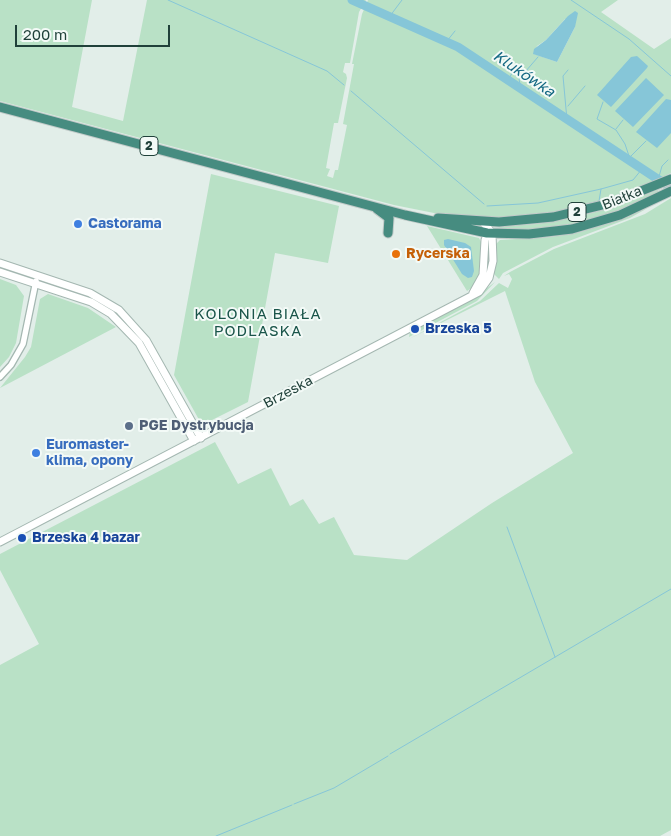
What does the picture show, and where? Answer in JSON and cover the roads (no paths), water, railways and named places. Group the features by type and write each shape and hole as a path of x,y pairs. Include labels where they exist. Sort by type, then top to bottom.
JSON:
{"highway":[{"name":"2","path":"0,107 446,225 490,232"},
{"name":"Białka","path":"499,222 575,213 611,203 671,179"},
{"name":"Białka","path":"490,232 540,234 572,229 614,217 671,191"},
{"path":"368,204 386,215 389,222 388,233"},
{"name":"2","path":"386,209 437,218 499,222"}],"street":[{"path":"482,222 490,232 499,222"},
{"name":"Brzeska","path":"0,542 470,297 483,275 490,232"},
{"path":"0,263 90,293 119,310 157,358 201,438"},
{"path":"0,272 36,283 102,308 134,331 194,442"},
{"path":"0,377 11,365 23,344 38,275"}],"water":[{"path":"575,11 578,13 575,27 557,62 533,54 534,49 546,40"},
{"path":"637,56 648,66 647,68 611,107 597,95 631,57"},
{"path":"646,78 664,95 633,127 615,111"},
{"path":"666,99 671,100 671,133 657,148 636,132"},
{"path":"448,239 465,243 471,247 474,271 472,277 468,278 462,274 444,245 444,240"}],"waterway":[{"path":"168,0 327,71 344,85"},
{"name":"Klukówka","path":"352,0 458,47 671,188"},
{"path":"390,16 402,0"},
{"path":"571,0 629,39 671,76"},
{"path":"447,41 455,31"},
{"path":"521,89 519,79 538,57"},
{"path":"508,80 514,70"},
{"path":"567,120 563,76 568,70"},
{"path":"568,106 585,86"},
{"path":"351,91 484,204"},
{"path":"603,102 597,119 616,130 625,144 629,156 628,160"},
{"path":"616,129 623,120"},
{"path":"631,156 646,141"},
{"path":"658,180 662,166 668,160"},
{"path":"487,206 538,203 601,189 633,180 642,169"},
{"path":"580,206 599,201 601,189"},
{"path":"507,527 555,657"},
{"path":"390,754 671,589"},
{"path":"294,804 334,788 388,756"},
{"path":"216,836 292,805"}],"place":[{"name":"Castorama","path":"78,224"},
{"name":"Rycerska","path":"396,254"},
{"name":"Brzeska 5","path":"415,329"},
{"name":"PGE Dystrybucja","path":"129,426"},
{"name":"Euromaster- klima, opony","path":"36,453"},
{"name":"Brzeska 4 bazar","path":"22,538"}],"district":[{"name":"KOLONIA BIAŁA PODLASKA","path":"258,322"}]}
